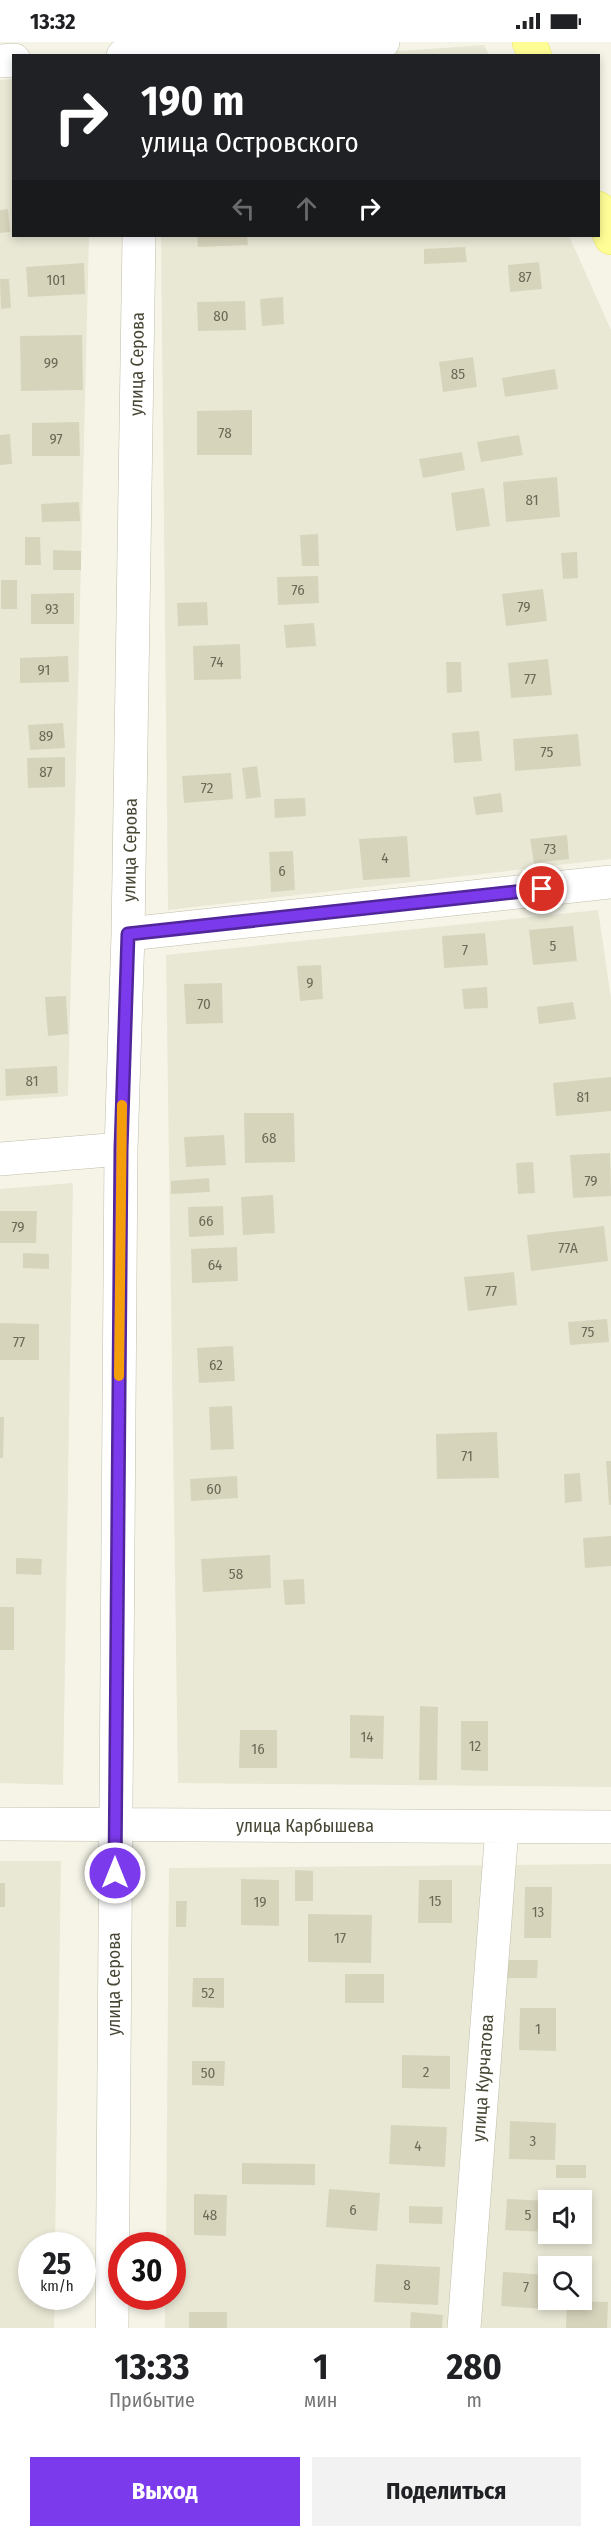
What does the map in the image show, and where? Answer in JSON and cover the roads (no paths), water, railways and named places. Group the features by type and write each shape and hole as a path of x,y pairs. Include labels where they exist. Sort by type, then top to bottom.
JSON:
{"main road":[{"path":"600,213 611,238"}],"street":[{"path":"155,54 383,42"},
{"name":"улица Серова","path":"112,2328 121,1149 128,934 139,237"},
{"path":"128,934 611,882"},
{"path":"0,1159 121,1149"},
{"name":"улица Карбышева","path":"0,1824 611,1827"},
{"name":"улица Курчатова","path":"464,2328 502,1828"}]}
